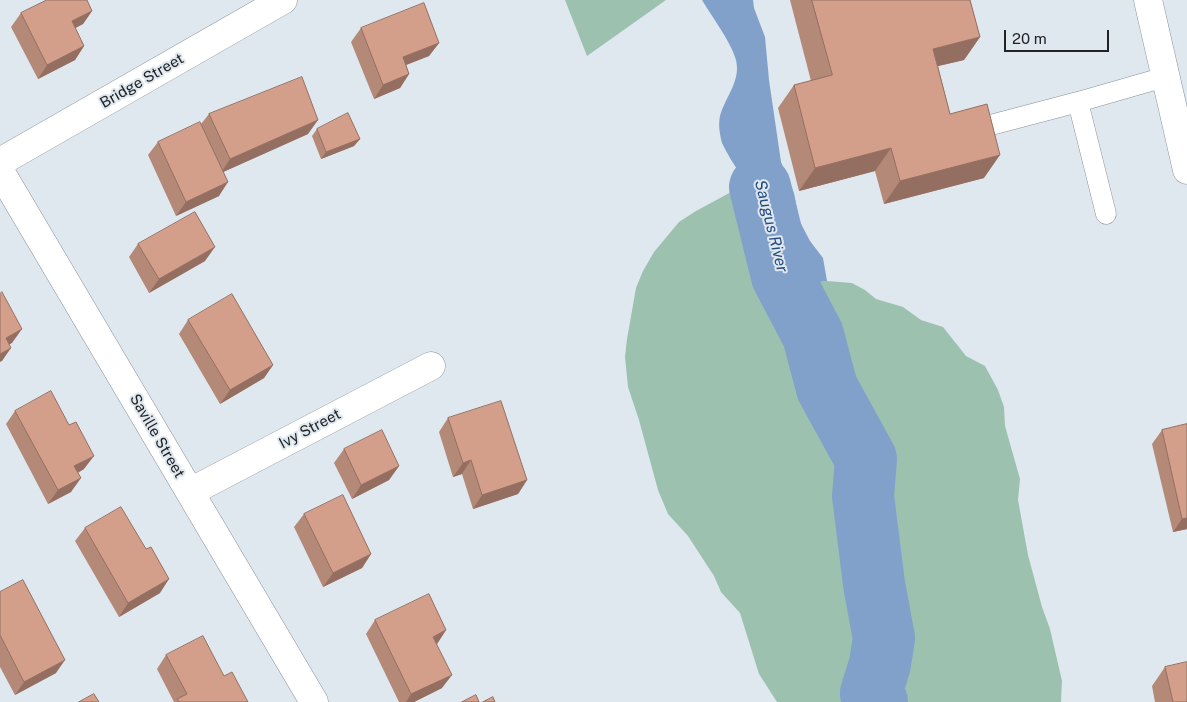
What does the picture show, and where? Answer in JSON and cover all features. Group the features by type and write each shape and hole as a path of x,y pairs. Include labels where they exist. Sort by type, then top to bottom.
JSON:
{"street":[{"name":"Bridge Street","path":"0,162 283,0"},
{"path":"1148,0 1187,170"},
{"name":"Saville Street","path":"0,171 314,702"},
{"name":"Ivy Street","path":"190,492 431,366"}],"lane":[{"path":"987,126 1165,77"},
{"path":"1078,102 1106,214"}],"green space":[{"path":"565,0 666,0 587,56"},
{"path":"746,184 759,206 769,229 780,270 804,284 827,281 852,283 876,299 903,307 921,320 943,327 966,356 985,366 998,390 1004,407 1005,426 1020,479 1018,500 1028,555 1050,629 1062,681 1061,702 777,702 759,674 740,613 721,592 714,576 688,536 668,514 658,490 628,387 625,357 636,288 654,252 679,222"}],"water":[{"path":"702,0 753,0 754,8 765,37 781,162 794,193 799,220 810,241 823,258 827,281 804,284 780,270 760,207 722,143 719,126 720,116 735,80 737,65 729,43"}],"building":[{"path":"47,0 87,0 92,11 72,21 84,46 47,65 21,13"},
{"path":"812,0 970,0 980,37 933,49 950,114 987,104 1000,155 900,181 891,148 815,168 794,85 832,75"},
{"path":"424,3 439,43 403,57 409,74 383,85 361,28"},
{"path":"302,77 318,120 230,159 209,114"},
{"path":"348,113 360,139 326,152 317,129"},
{"path":"200,122 228,182 186,202 158,142"},
{"path":"195,212 215,247 159,279 138,244"},
{"path":"2,292 22,329 6,338 11,348 0,354 0,294"},
{"path":"232,294 273,365 230,390 188,320"},
{"path":"51,391 69,425 76,422 94,456 74,466 81,478 58,490 15,411"},
{"path":"501,401 527,480 482,495 471,460 463,463 448,418"},
{"path":"1187,424 1187,518 1182,519 1162,430"},
{"path":"382,430 399,466 361,485 344,449"},
{"path":"343,495 371,554 333,573 304,514"},
{"path":"121,507 146,549 151,547 169,579 128,603 85,528"},
{"path":"23,580 65,660 24,682 0,635 0,592"},
{"path":"429,594 446,630 433,637 452,675 411,694 375,620"},
{"path":"203,636 224,676 232,672 248,702 179,702 177,699 187,694 166,655"},
{"path":"1187,662 1187,702 1173,702 1165,667"},
{"path":"94,694 99,702 79,702"},
{"path":"476,695 479,702 462,702"},
{"path":"493,697 495,702 483,702"}],"waterway":[{"name":"Saugus River","path":"760,187 782,276 813,335 827,388 866,459 863,496 874,584 884,638 880,664 871,693 877,702"}]}
